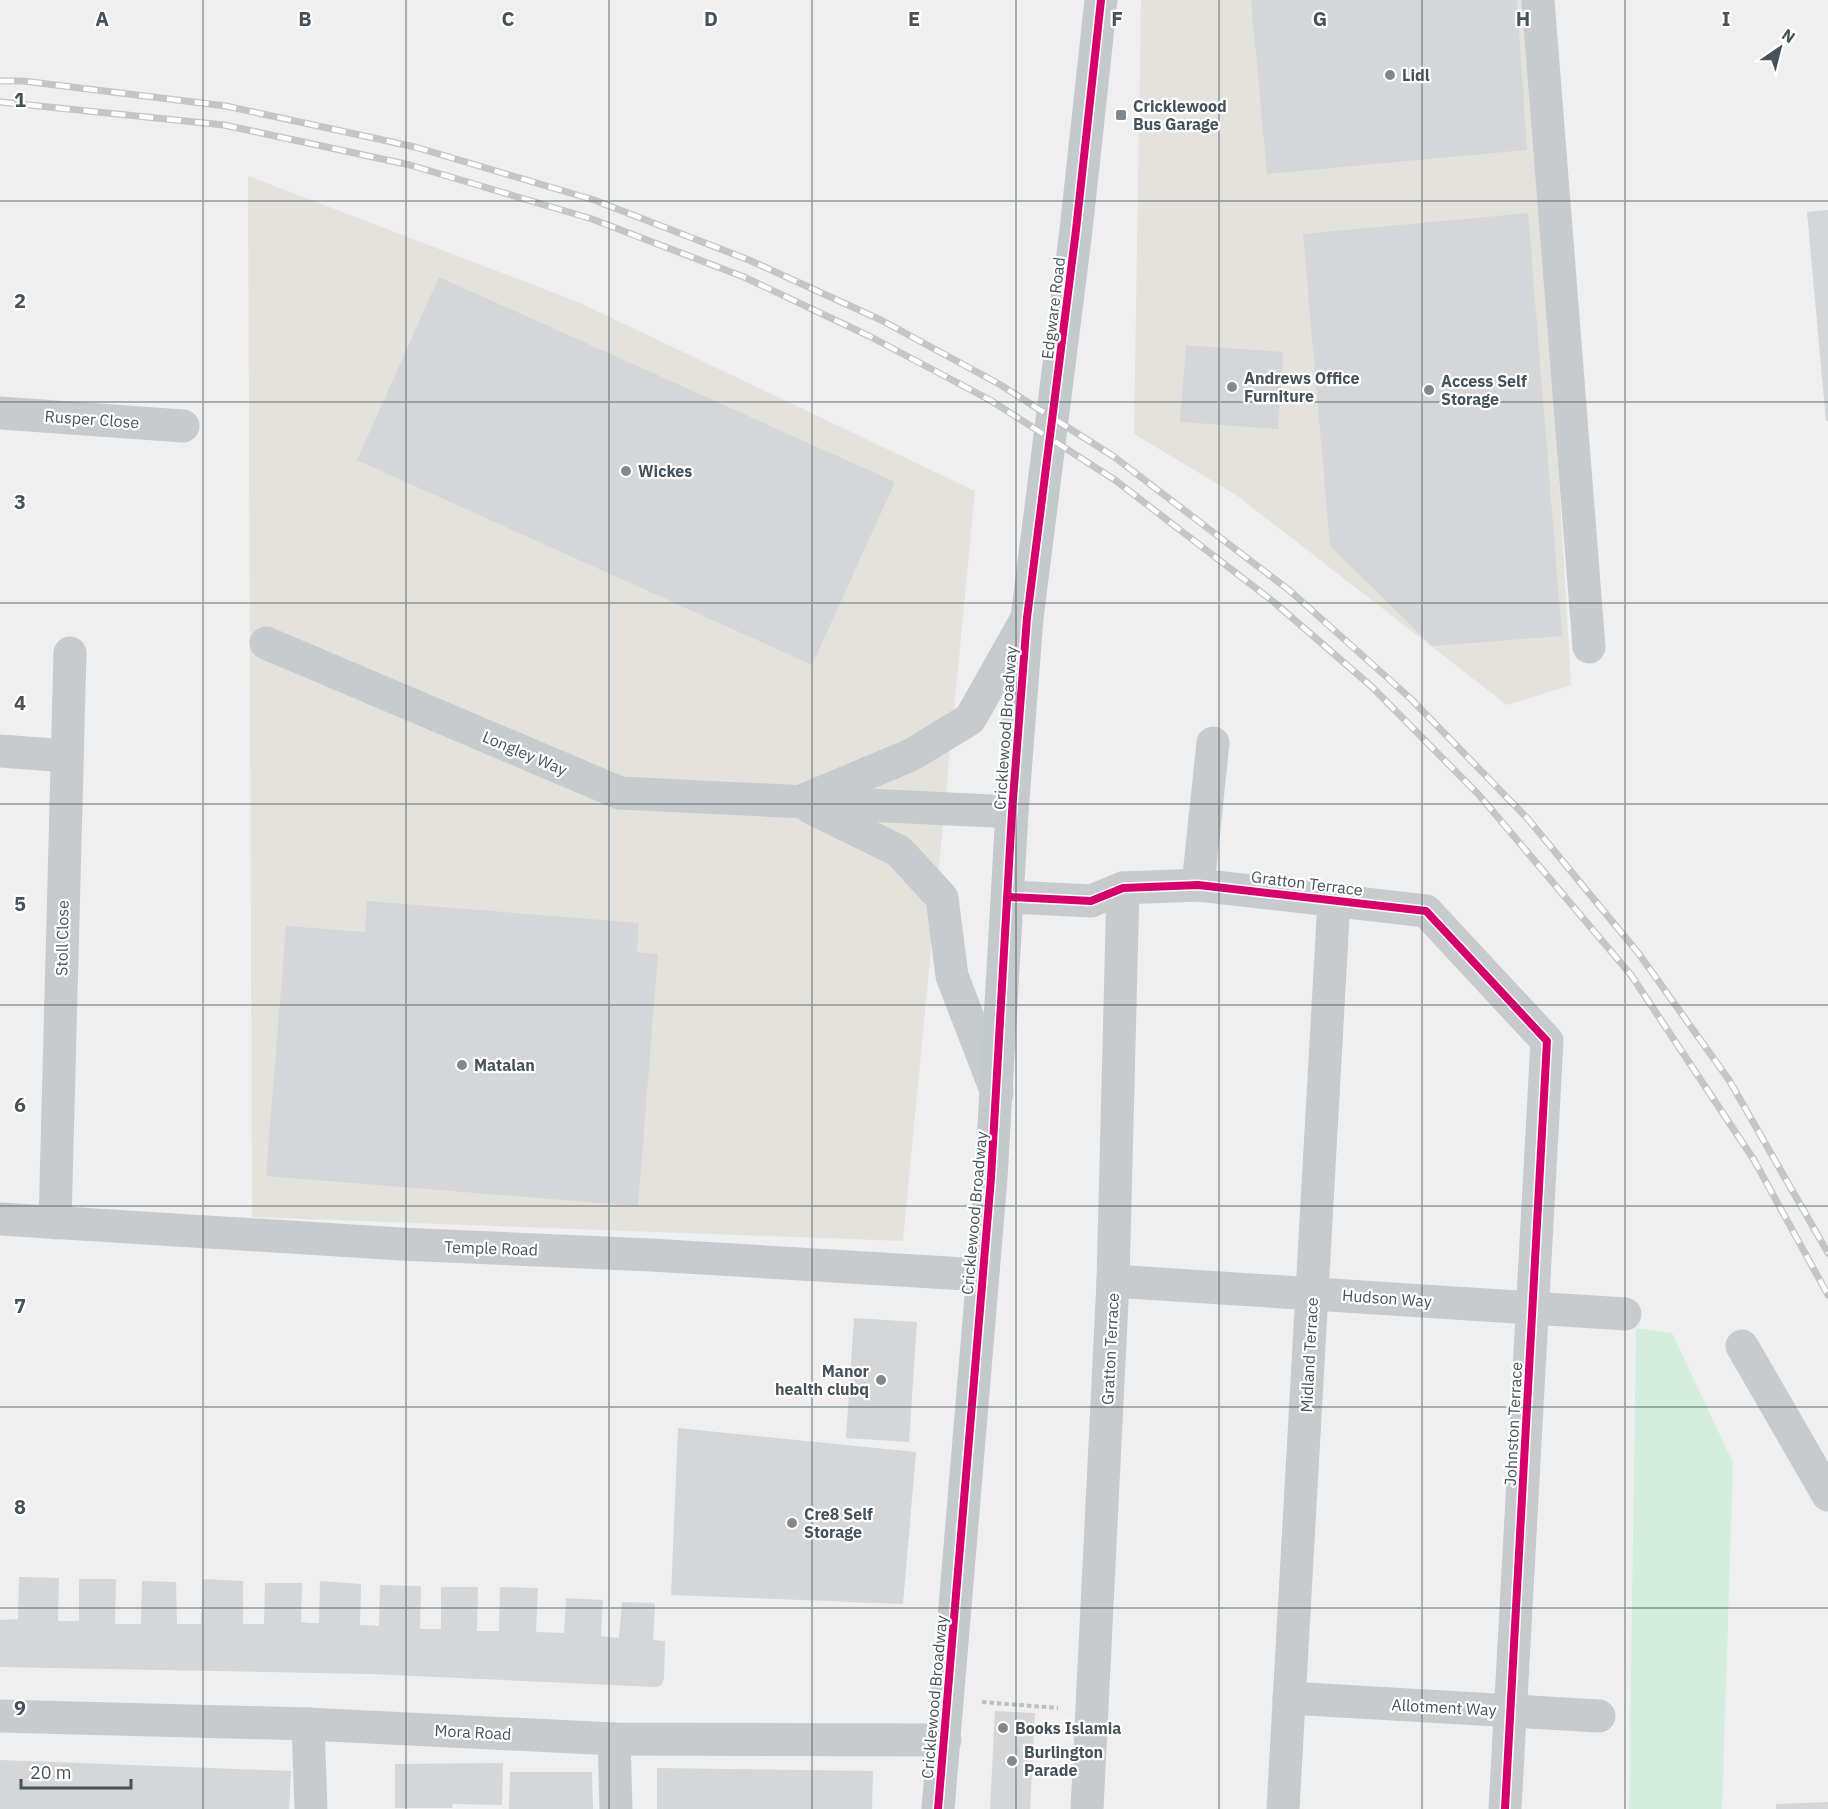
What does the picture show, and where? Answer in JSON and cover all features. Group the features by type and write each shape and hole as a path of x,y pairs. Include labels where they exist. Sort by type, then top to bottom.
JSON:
{"main road":[{"name":"Edgware Road","path":"1027,618 1077,230 1101,0"},
{"name":"Cricklewood Broadway","path":"938,1809 997,1093 1012,812 1027,618"}],"street":[{"path":"1538,0 1589,647"},
{"name":"Rusper Close","path":"0,413 183,426"},
{"name":"Longley Way","path":"798,802 911,755 970,719 1027,618"},
{"name":"Longley Way","path":"266,643 620,793 1012,812"},
{"name":"Stoll Close","path":"55,1222 70,653"},
{"path":"1198,885 1213,742"},
{"path":"0,751 67,756"},
{"path":"798,802 899,851 942,898 951,976 997,1093"},
{"name":"Gratton Terrace","path":"1009,897 1091,901 1123,888 1198,885 1426,911 1547,1041"},
{"name":"Gratton Terrace","path":"1087,1809 1113,1281 1123,888"},
{"name":"Midland Terrace","path":"1283,1809 1334,900"},
{"name":"Johnston Terrace","path":"1505,1809 1547,1041"},
{"name":"Temple Road","path":"0,1219 982,1275"},
{"name":"Hudson Way","path":"1113,1281 1625,1314"},
{"path":"1742,1346 1828,1495"},
{"name":"Allotment Way","path":"1289,1698 1599,1716"},
{"name":"Mora Road","path":"0,1716 308,1724 614,1739 945,1740"},
{"path":"308,1724 311,1809"},
{"path":"614,1739 616,1809"}],"path":[{"path":"949,1697 990,1704 1092,1709"}],"shaded area":[{"path":"1141,0 1531,0 1571,685 1507,705 1236,495 1134,434"},
{"path":"248,176 578,302 975,491 903,1241 252,1217"}],"green space":[{"path":"1636,1328 1672,1333 1733,1463 1722,1809 1629,1809"}],"building":[{"name":"Lidl","path":"1251,0 1517,0 1527,150 1267,174"},
{"path":"1828,210 1828,421 1826,421 1807,212"},
{"name":"Access Self Storage","path":"1528,213 1562,636 1432,646 1330,546 1303,234"},
{"name":"Wickes","path":"439,277 895,482 812,665 357,460"},
{"name":"Andrews Office Furniture","path":"1186,345 1283,352 1278,429 1180,422"},
{"name":"Matalan","path":"367,901 639,923 637,952 658,954 638,1206 266,1176 286,926 365,932"},
{"name":"Manor health clubq","path":"854,1318 917,1322 909,1442 846,1438"},
{"name":"Cre8 Self Storage","path":"678,1428 916,1452 903,1604 671,1595"},
{"path":"19,1577 59,1578 58,1621 79,1621 79,1579 116,1579 115,1624 141,1624 142,1581 176,1582 177,1624 201,1624 203,1579 243,1581 243,1624 264,1624 265,1583 302,1583 301,1622 309,1623 319,1623 320,1581 361,1584 360,1625 379,1626 380,1585 421,1586 420,1629 441,1629 441,1587 478,1587 477,1631 499,1631 500,1587 538,1588 536,1632 564,1633 566,1598 603,1600 601,1636 619,1638 622,1602 655,1603 653,1640 665,1641 664,1679 661,1685 656,1687 370,1674 0,1667 0,1620 18,1619"},
{"name":"Burlington Parade","path":"995,1711 1035,1713 1030,1809 990,1809"},
{"path":"0,1760 291,1771 289,1809 0,1809"},
{"path":"503,1763 502,1805 452,1804 453,1808 395,1808 395,1764"},
{"path":"657,1768 873,1771 872,1809 657,1809"},
{"path":"510,1772 592,1772 593,1809 509,1809"},
{"path":"1828,1802 1828,1809 1776,1809 1776,1804"}],"railway":[{"path":"0,81 23,81 226,106 415,147 594,200 749,260 881,320 999,384 1113,456 1289,590 1410,698 1528,819 1639,954 1729,1080 1828,1253"},
{"path":"0,102 224,125 410,165 592,219 744,277 869,336 990,400 1115,480 1275,603 1371,686 1479,795 1631,975 1754,1160 1828,1295"}],"cycle path":[{"path":"938,1809 991,1178 1012,812 1027,618 1076,230 1101,0"},
{"path":"1009,897 1091,901 1123,888 1198,885 1426,911 1547,1041 1505,1809"}],"place":[{"name":"Lidl","path":"1390,75"},
{"name":"Cricklewood Bus Garage","path":"1121,115"},
{"name":"Andrews Office Furniture","path":"1232,387"},
{"name":"Access Self Storage","path":"1429,390"},
{"name":"Wickes","path":"626,471"},
{"name":"Matalan","path":"462,1065"},
{"name":"Manor health clubq","path":"881,1380"},
{"name":"Cre8 Self Storage","path":"792,1523"},
{"name":"Books Islamia","path":"1003,1728"},
{"name":"Burlington Parade","path":"1012,1761"}]}
